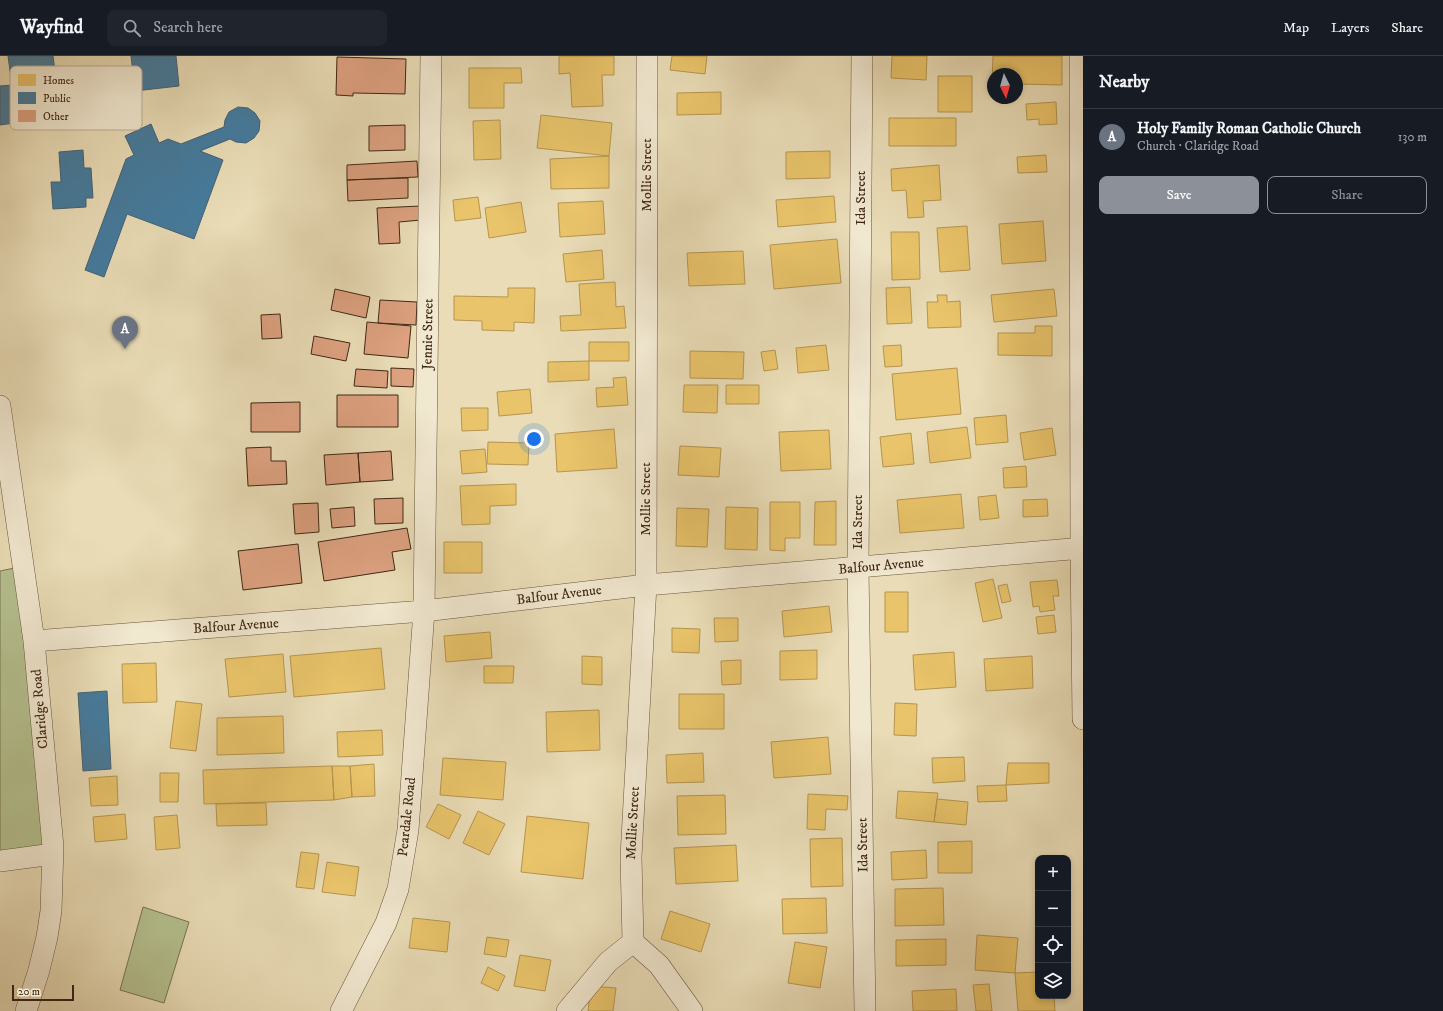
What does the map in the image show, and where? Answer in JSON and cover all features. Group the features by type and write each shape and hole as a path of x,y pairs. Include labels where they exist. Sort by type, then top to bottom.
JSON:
{"street":[{"name":"Jennie Street","path":"424,611 431,56"},
{"name":"Mollie Street","path":"633,942 631,857 646,585 647,56"},
{"name":"Ida Street","path":"862,56 858,568 866,1011"},
{"path":"1080,56 1083,719"},
{"name":"Claridge Road","path":"0,406 34,641 53,854 51,911 47,937 39,970 26,1011"},
{"name":"Balfour Avenue","path":"34,641 424,611 646,585 1082,548"},
{"name":"Peardale Road","path":"340,1011 386,923 398,889 408,830 424,611"},
{"path":"0,861 53,854"},
{"path":"567,1011 608,962 633,942 660,965 692,1011"}],"green space":[{"path":"24,566 44,846 0,851 0,571"},
{"path":"143,907 189,922 164,1003 120,990"}],"building: Homes":[{"path":"559,56 614,56 614,75 602,75 603,106 572,107 570,73 559,74"},
{"path":"672,56 707,56 705,74 670,70"},
{"path":"892,56 927,56 926,80 891,78"},
{"path":"993,56 1062,56 1062,85 1023,84 1023,68 993,68"},
{"path":"469,68 521,68 522,83 504,83 504,108 469,108"},
{"path":"938,76 972,76 972,112 938,112"},
{"path":"721,92 721,114 677,115 677,93"},
{"path":"1056,102 1057,124 1039,125 1039,119 1027,120 1026,104"},
{"path":"541,115 612,123 609,156 537,148"},
{"path":"889,118 956,118 956,146 889,146"},
{"path":"500,120 501,159 474,160 473,121"},
{"path":"830,151 830,178 786,179 786,152"},
{"path":"1046,155 1047,172 1018,173 1017,157"},
{"path":"609,156 609,188 551,189 550,159"},
{"path":"939,165 941,200 923,201 924,217 908,218 906,190 892,191 891,169"},
{"path":"834,196 836,222 778,227 776,200"},
{"path":"478,197 481,218 455,221 453,200"},
{"path":"603,201 605,234 560,237 558,203"},
{"path":"521,202 526,232 489,238 485,208"},
{"path":"1043,221 1046,261 1002,264 999,224"},
{"path":"967,226 970,270 940,272 937,228"},
{"path":"891,232 919,232 920,279 892,280"},
{"path":"837,239 841,283 774,289 770,245"},
{"path":"602,250 604,279 566,282 563,254"},
{"path":"743,251 745,284 689,286 687,253"},
{"path":"615,282 616,307 624,306 626,328 561,331 560,316 581,315 579,284"},
{"path":"910,287 912,323 887,324 886,288"},
{"path":"508,288 535,288 534,323 514,322 514,331 482,330 482,321 454,320 454,296 508,297"},
{"path":"1054,289 1057,316 994,322 991,295"},
{"path":"937,295 947,295 947,302 960,301 961,327 928,328 927,302 938,302"},
{"path":"1035,326 1052,326 1052,356 998,355 998,333 1035,333"},
{"path":"589,342 629,342 629,361 589,361"},
{"path":"826,345 829,370 798,373 796,348"},
{"path":"901,345 902,366 885,367 883,346"},
{"path":"775,350 778,369 764,371 761,352"},
{"path":"690,351 744,352 743,379 690,378"},
{"path":"589,361 589,380 548,382 548,362"},
{"path":"957,368 961,414 896,420 892,374"},
{"path":"626,377 628,405 597,407 596,388 614,387 613,378"},
{"path":"684,385 718,385 717,413 683,412"},
{"path":"726,385 759,385 759,404 726,404"},
{"path":"530,389 532,413 499,416 497,392"},
{"path":"461,408 488,408 488,430 462,431"},
{"path":"1006,415 1008,442 976,445 974,418"},
{"path":"967,427 971,458 930,463 927,432"},
{"path":"1052,428 1056,455 1024,460 1020,433"},
{"path":"614,429 617,468 557,472 555,434"},
{"path":"829,430 831,469 781,471 779,432"},
{"path":"911,433 914,464 883,467 880,437"},
{"path":"488,442 529,443 528,465 487,464"},
{"path":"680,446 721,448 719,477 678,475"},
{"path":"485,449 487,472 462,474 460,451"},
{"path":"1026,466 1027,487 1004,488 1003,468"},
{"path":"516,484 516,505 490,506 490,524 462,525 460,486"},
{"path":"961,494 964,528 900,533 897,500"},
{"path":"996,495 999,518 980,520 978,497"},
{"path":"1047,499 1048,516 1023,517 1023,500"},
{"path":"836,501 836,545 814,545 815,502"},
{"path":"770,502 800,502 800,538 785,538 785,551 770,550"},
{"path":"726,507 758,508 757,550 725,549"},
{"path":"677,508 709,509 707,547 676,546"},
{"path":"444,542 482,542 482,573 444,573"},
{"path":"993,579 1002,618 983,622 975,583"},
{"path":"1057,580 1059,596 1053,596 1055,610 1040,612 1039,606 1033,607 1030,582"},
{"path":"1007,584 1011,601 1002,603 998,586"},
{"path":"885,592 908,592 908,632 885,632"},
{"path":"829,606 832,632 784,637 782,611"},
{"path":"1054,615 1056,632 1038,634 1036,617"},
{"path":"714,618 738,618 738,641 715,642"},
{"path":"672,628 700,629 699,653 672,652"},
{"path":"490,632 492,658 446,662 444,636"},
{"path":"381,648 385,689 294,697 290,656"},
{"path":"817,650 817,679 780,680 780,651"},
{"path":"954,652 956,687 915,690 913,655"},
{"path":"283,654 286,692 229,697 225,659"},
{"path":"582,656 602,657 602,685 582,684"},
{"path":"1032,656 1033,688 986,691 984,659"},
{"path":"741,660 741,684 722,685 721,661"},
{"path":"156,663 157,702 123,703 122,664"},
{"path":"484,666 514,666 513,683 484,683"},
{"path":"679,694 724,694 724,729 679,729"},
{"path":"176,701 202,704 196,751 170,748"},
{"path":"895,703 917,704 916,736 894,735"},
{"path":"599,710 600,750 547,752 546,712"},
{"path":"283,716 284,753 217,755 217,718"},
{"path":"382,730 383,755 338,757 337,732"},
{"path":"828,737 831,774 774,778 771,742"},
{"path":"703,753 704,782 667,783 666,755"},
{"path":"964,757 965,781 933,783 932,758"},
{"path":"443,758 506,762 503,800 440,795"},
{"path":"1008,763 1049,763 1049,783 1006,785"},
{"path":"374,764 375,796 352,797 350,766"},
{"path":"332,766 350,766 352,797 334,800"},
{"path":"332,766 334,800 204,804 203,770"},
{"path":"160,773 179,773 178,802 160,802"},
{"path":"117,776 118,805 91,806 89,778"},
{"path":"1006,785 1007,801 978,802 977,786"},
{"path":"898,791 938,793 934,822 896,818"},
{"path":"808,794 848,796 847,810 826,809 825,830 807,829"},
{"path":"725,795 726,834 678,835 677,796"},
{"path":"937,799 968,802 966,825 934,822"},
{"path":"266,803 267,825 217,826 216,804"},
{"path":"438,804 461,815 449,839 426,827"},
{"path":"478,811 505,824 489,855 463,843"},
{"path":"125,814 127,839 95,842 93,817"},
{"path":"177,815 180,848 156,850 154,817"},
{"path":"527,816 589,823 583,879 521,872"},
{"path":"842,838 843,886 811,887 810,839"},
{"path":"972,841 972,873 938,873 938,842"},
{"path":"736,845 738,881 676,884 674,848"},
{"path":"926,850 927,878 892,880 891,852"},
{"path":"301,852 319,854 314,889 296,887"},
{"path":"327,862 359,867 355,896 322,892"},
{"path":"943,888 944,925 895,926 895,889"},
{"path":"826,898 827,933 783,934 782,899"},
{"path":"670,911 710,924 701,952 661,939"},
{"path":"413,918 450,922 447,952 409,948"},
{"path":"977,935 1018,938 1015,973 975,970"},
{"path":"487,937 509,940 506,957 484,954"},
{"path":"946,939 946,965 896,966 896,940"},
{"path":"795,942 827,947 820,988 788,983"},
{"path":"520,955 551,960 545,991 514,986"},
{"path":"488,967 505,976 498,991 481,983"},
{"path":"1035,972 1035,999 1054,999 1055,1011 1018,1011 1015,973"},
{"path":"989,984 992,1011 976,1011 973,985"},
{"path":"591,986 616,988 613,1011 588,1011"},
{"path":"956,989 957,1011 913,1011 912,991"}],"building: Public":[{"path":"8,56 53,56 54,66 10,66 10,70"},
{"path":"131,56 176,56 179,86 142,90 142,66 132,66"},
{"path":"10,85 10,124 0,125 0,86"},
{"path":"238,107 248,108 255,113 260,121 259,131 254,138 246,143 236,142 230,139 200,151 223,160 194,239 127,214 104,277 85,270 126,159 134,155 125,136 138,130 142,130 142,128 151,124 159,143 168,139 181,144 224,127 225,120 229,112"},
{"path":"83,150 84,168 91,168 93,198 86,198 86,207 53,209 51,182 61,182 59,152"},
{"path":"107,691 111,769 83,771 78,693"}],"building: Other":[{"path":"337,57 406,59 405,94 353,93 353,96 336,95"},
{"path":"405,125 405,150 369,151 369,126"},
{"path":"417,161 418,177 347,180 347,165"},
{"path":"408,178 408,198 348,201 347,180"},
{"path":"421,206 421,220 399,222 400,243 379,244 377,208"},
{"path":"335,289 370,297 366,318 331,310"},
{"path":"380,300 417,302 416,325 378,323"},
{"path":"280,314 282,338 262,339 261,315"},
{"path":"367,322 411,326 408,358 364,354"},
{"path":"314,336 350,343 346,361 311,354"},
{"path":"391,368 414,369 413,387 391,386"},
{"path":"356,369 388,371 387,388 354,386"},
{"path":"337,395 398,395 398,427 337,427"},
{"path":"300,402 300,432 251,432 251,403"},
{"path":"271,447 271,461 286,461 287,484 248,486 246,448"},
{"path":"391,451 393,480 360,482 358,453"},
{"path":"358,453 360,482 326,485 324,455"},
{"path":"403,498 403,523 375,524 374,499"},
{"path":"318,503 319,532 295,534 293,504"},
{"path":"354,507 355,526 332,528 330,509"},
{"path":"407,528 411,549 392,552 395,570 324,581 318,542"},
{"path":"298,544 302,583 243,590 238,551"}],"place":[{"name":"Holy Family Roman Catholic Church","path":"125,349"}]}
